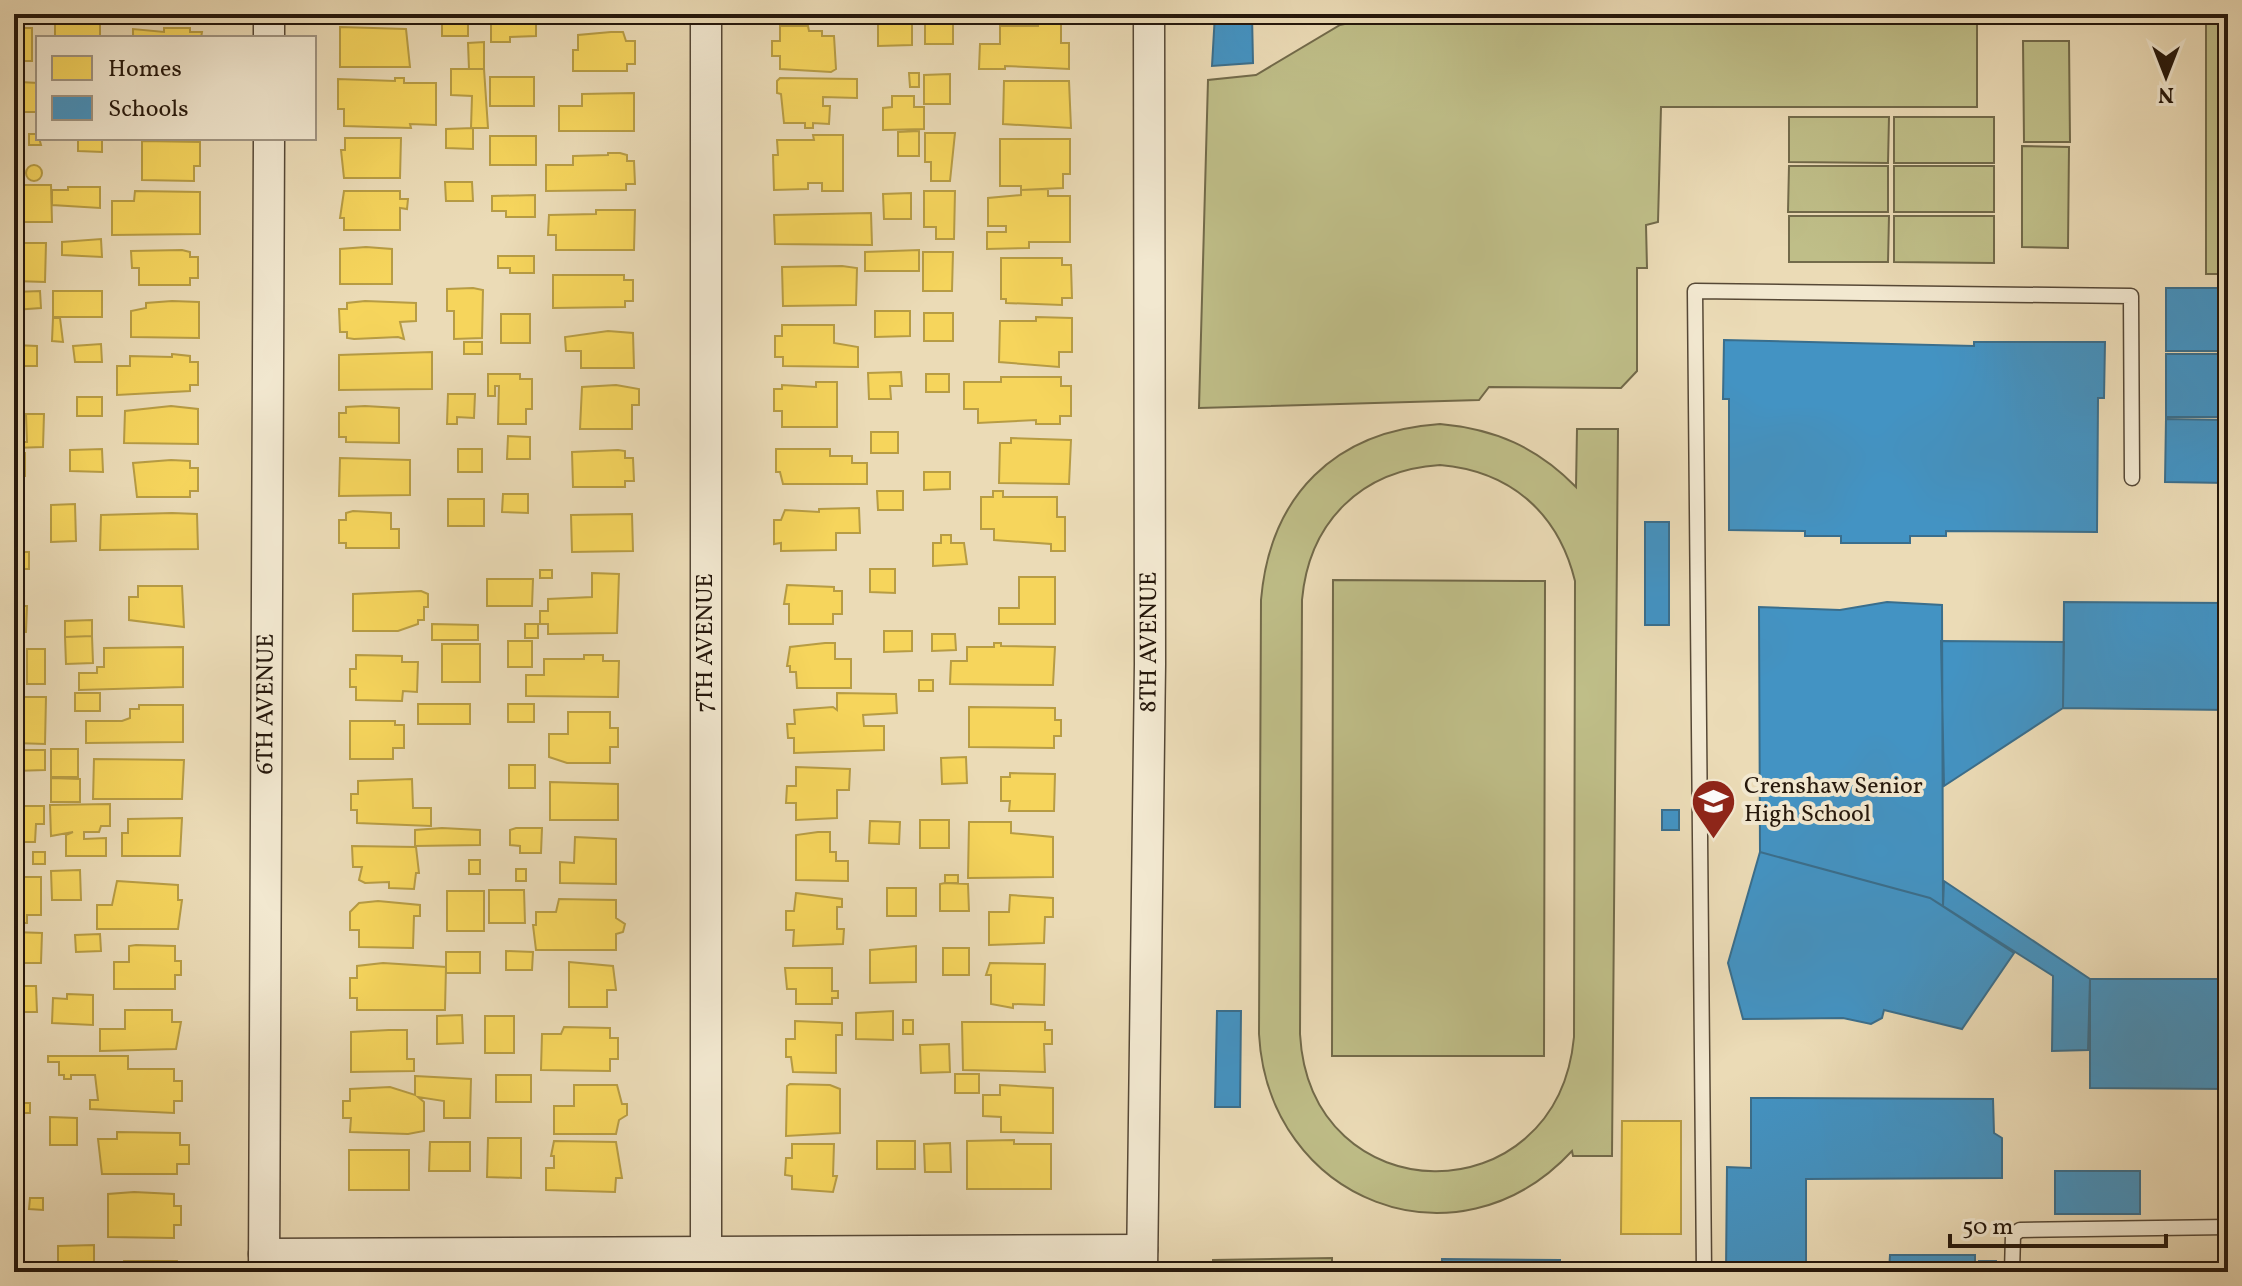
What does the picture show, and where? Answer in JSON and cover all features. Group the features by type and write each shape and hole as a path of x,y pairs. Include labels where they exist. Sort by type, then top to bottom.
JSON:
{"street":[{"path":"269,14 269,36"},
{"name":"7TH AVENUE","path":"706,14 706,1262"},
{"name":"8TH AVENUE","path":"1142,1261 1150,664 1149,14"},
{"name":"6TH AVENUE","path":"264,1263 269,140"},
{"path":"264,1263 1142,1261"}],"lane":[{"path":"1704,1272 1695,291 2131,296 2132,478"},
{"path":"2012,1272 2013,1235 2020,1230 2228,1227"}],"shaded area":[{"path":"1366,14 1977,14 1977,107 1661,107 1658,222 1646,225 1647,268 1637,268 1637,371 1621,388 1489,387 1479,400 1199,408 1208,80 1256,75 1340,25 1363,20"},
{"path":"2206,14 2228,14 2228,274 2206,274"},
{"path":"2023,41 2069,41 2070,142 2024,142"},
{"path":"1789,117 1889,117 1888,163 1789,162"},
{"path":"1894,117 1994,117 1994,163 1894,163"},
{"path":"2022,146 2069,147 2068,248 2022,247"},
{"path":"1789,166 1888,166 1888,212 1788,212"},
{"path":"1894,166 1994,166 1994,212 1894,212"},
{"path":"1789,216 1889,216 1888,262 1789,262"},
{"path":"1894,216 1994,216 1994,263 1894,262"},
{"path":"1440,424 1497,436 1546,461 1576,487 1577,429 1618,429 1612,1156 1573,1156 1572,1151 1526,1188 1476,1209 1425,1213 1376,1202 1332,1177 1296,1140 1270,1092 1259,1034 1261,600 1267,563 1278,529 1294,500 1314,475 1340,455 1369,440 1403,429","holes":["1440,465 1465,469 1509,486 1527,499 1557,535 1575,581 1574,1037 1558,1096 1525,1138 1482,1163 1434,1171 1387,1162 1345,1136 1314,1094 1300,1034 1302,600 1315,547 1328,524 1363,489 1386,477 1412,469"]},
{"path":"1333,580 1545,581 1544,1056 1332,1056"},
{"path":"1332,1258 1332,1272 1213,1272 1213,1260"}],"building: Homes":[{"path":"55,14 96,14 96,16"},
{"path":"200,14 200,15 136,16"},
{"path":"536,15 536,36 510,37 510,42 491,42 491,18"},
{"path":"925,15 953,16 953,44 925,44"},
{"path":"878,17 912,17 912,45 878,46"},
{"path":"442,18 468,18 468,36 442,36"},
{"path":"100,20 100,36 55,36 55,21"},
{"path":"1038,23 1061,23 1061,43 1069,43 1069,69 1005,66 1005,69 979,69 980,44 1000,44 1000,26 1038,26"},
{"path":"780,26 808,26 809,31 822,31 822,36 834,36 836,69 831,72 780,69 780,56 772,56 772,41 780,41"},
{"path":"340,27 406,29 410,67 340,67"},
{"path":"14,28 32,28 32,61 14,61"},
{"path":"164,28 190,28 190,32 202,32 201,36 133,36 133,29 164,32"},
{"path":"623,32 626,41 635,41 635,64 627,64 627,71 573,71 573,50 578,50 578,35"},
{"path":"484,42 484,69 469,69 468,43"},
{"path":"451,69 484,69 488,128 471,128 472,96 451,95"},
{"path":"909,73 919,73 919,87 910,87"},
{"path":"950,74 950,104 924,104 924,75"},
{"path":"490,77 534,77 534,106 490,106"},
{"path":"395,78 404,78 404,83 436,83 436,125 410,124 411,128 344,126 344,109 338,109 338,79 395,81"},
{"path":"780,78 857,79 857,98 823,97 823,106 830,106 829,124 813,123 813,128 805,128 805,123 784,123 781,94 777,93"},
{"path":"1004,81 1069,81 1071,128 1003,124"},
{"path":"20,82 36,83 36,112 19,112"},
{"path":"634,93 634,131 559,131 559,106 582,106 582,94"},
{"path":"892,96 914,96 914,107 924,107 924,129 883,130 883,108 892,107"},
{"path":"473,128 473,149 446,148 446,129"},
{"path":"919,131 919,156 898,156 898,132"},
{"path":"925,133 955,133 950,181 931,181 931,162 925,162"},
{"path":"29,134 36,134 36,140 40,140 41,145 29,145"},
{"path":"813,135 843,135 843,191 822,191 822,183 808,183 808,189 774,190 773,155 778,155 777,140 814,140"},
{"path":"490,136 536,136 536,165 490,165"},
{"path":"345,138 401,138 400,178 344,178 341,150 345,150"},
{"path":"1000,139 1070,139 1070,174 1063,174 1063,188 1021,190 1021,186 1000,186"},
{"path":"78,140 102,140 102,152 78,151"},
{"path":"142,141 200,142 200,166 194,166 194,181 142,180"},
{"path":"627,155 627,161 634,161 635,184 626,184 626,190 546,191 546,165 573,165 573,156"},
{"path":"34,165 42,173 34,181 26,173"},
{"path":"445,182 472,182 473,201 446,201"},
{"path":"14,185 51,185 52,222 15,222"},
{"path":"68,187 100,187 100,208 52,205 52,190 68,190"},
{"path":"1048,189 1048,196 1070,196 1070,242 1029,242 1029,248 987,249 987,232 1006,232 1006,226 988,226 988,198 1021,195 1021,190"},
{"path":"135,191 200,192 200,234 112,235 112,201 134,201"},
{"path":"344,191 400,191 400,199 408,199 407,209 400,208 400,230 344,230 344,218 340,218"},
{"path":"924,191 955,191 954,239 936,239 936,227 924,227"},
{"path":"911,193 911,219 884,219 883,194"},
{"path":"535,195 535,217 506,217 506,211 492,211 492,196"},
{"path":"596,210 635,210 634,250 556,250 556,235 548,235 549,215 596,214"},
{"path":"871,213 872,245 775,244 774,215"},
{"path":"101,239 102,257 62,255 62,242"},
{"path":"14,243 46,243 45,282 14,281"},
{"path":"340,249 392,249 392,284 340,284"},
{"path":"919,250 919,271 865,271 865,252"},
{"path":"131,251 190,252 190,257 198,257 198,278 190,278 190,285 139,285 139,268 132,268"},
{"path":"923,252 953,252 952,291 923,291"},
{"path":"498,256 534,256 534,273 510,273 510,268 498,268"},
{"path":"1001,258 1062,258 1062,265 1071,265 1072,298 1062,298 1062,305 1006,303 1006,299 1001,299"},
{"path":"782,267 857,268 856,305 783,306"},
{"path":"553,275 624,275 624,280 633,280 633,301 625,301 625,307 553,308"},
{"path":"447,289 483,290 482,338 454,339 454,311 447,311"},
{"path":"40,291 41,308 14,310 14,292"},
{"path":"53,291 102,291 102,317 53,317"},
{"path":"199,302 199,338 131,337 131,311 146,308 146,303"},
{"path":"347,303 416,303 416,321 400,322 404,339 347,338 347,332 340,332 339,309 347,309"},
{"path":"875,311 910,311 910,336 875,337"},
{"path":"924,313 953,313 953,341 924,341"},
{"path":"501,314 530,314 530,343 501,343"},
{"path":"1036,317 1072,318 1072,352 1059,352 1059,367 999,362 1000,321 1036,321"},
{"path":"53,318 60,318 63,342 52,341"},
{"path":"782,325 834,325 834,343 858,347 858,367 783,366 783,357 775,357 775,336 782,336"},
{"path":"608,331 633,333 634,368 581,368 581,351 566,351 565,337"},
{"path":"464,342 482,342 482,354 464,354"},
{"path":"101,344 102,362 75,362 73,346"},
{"path":"14,345 37,346 37,366 14,366"},
{"path":"432,352 432,389 339,390 339,355"},
{"path":"172,354 190,356 190,362 198,362 198,385 190,385 190,391 117,395 117,366 130,366 130,356 172,357"},
{"path":"901,372 902,386 890,386 891,399 869,399 868,373"},
{"path":"488,374 520,374 520,379 532,379 532,409 526,409 526,424 498,424 499,386 495,386 495,396 488,396"},
{"path":"926,374 949,374 949,392 926,392"},
{"path":"1001,377 1061,377 1061,386 1071,386 1071,416 1060,416 1060,424 1036,424 1036,420 978,423 978,409 964,409 964,382 1001,382"},
{"path":"816,382 837,382 837,427 782,427 782,411 774,411 774,389 782,389 782,385 816,387"},
{"path":"616,385 639,389 639,405 632,405 632,429 580,429 582,387"},
{"path":"448,394 475,394 474,418 457,417 457,424 447,424"},
{"path":"77,397 102,397 102,416 77,416"},
{"path":"171,406 198,409 198,444 124,443 125,411"},
{"path":"346,407 399,408 399,443 346,442 346,437 339,437 339,413 346,413"},
{"path":"26,414 44,414 43,447 14,448 14,442 27,442"},
{"path":"871,432 898,432 898,453 871,453"},
{"path":"508,436 530,437 530,459 507,459"},
{"path":"1011,438 1071,440 1069,484 999,483 1000,443 1011,443"},
{"path":"102,449 103,472 70,471 70,450"},
{"path":"458,449 482,449 482,472 458,472"},
{"path":"776,449 830,449 830,456 852,456 852,463 867,463 867,484 783,484 780,472 776,472"},
{"path":"625,451 625,458 633,458 634,481 625,481 625,487 573,487 572,452"},
{"path":"14,453 25,453 25,476 14,476"},
{"path":"340,458 410,460 410,495 339,496"},
{"path":"190,461 190,468 198,468 198,491 190,491 190,497 137,497 133,463"},
{"path":"924,472 950,472 950,489 924,490"},
{"path":"877,491 903,491 903,510 878,510"},
{"path":"993,491 1003,491 1003,497 1057,497 1057,517 1065,517 1065,551 1051,551 1051,544 994,540 994,529 981,529 981,497 993,497"},
{"path":"503,494 528,494 528,513 502,512"},
{"path":"448,499 484,499 484,526 448,526"},
{"path":"14,504 23,504 23,529 14,529"},
{"path":"75,504 76,541 51,542 51,505"},
{"path":"859,508 860,533 836,533 836,550 781,551 781,543 774,544 774,520 781,520 785,510 819,512 819,509"},
{"path":"346,513 391,513 391,529 399,529 399,548 346,548 346,543 339,543 339,520 346,520"},
{"path":"197,514 198,549 100,550 101,515"},
{"path":"632,514 633,551 572,552 571,515"},
{"path":"941,535 951,535 951,543 964,543 967,564 933,566 933,543 941,543"},
{"path":"16,552 29,552 29,569 16,569"},
{"path":"870,569 895,569 895,593 870,592"},
{"path":"540,570 552,570 552,578 540,578"},
{"path":"592,573 619,574 617,633 548,634 548,624 540,624 540,611 548,611 548,599 592,597"},
{"path":"14,576 18,576 18,600 14,600"},
{"path":"1019,577 1055,577 1055,624 999,624 999,608 1019,608"},
{"path":"487,579 533,579 532,606 487,606"},
{"path":"787,585 834,587 834,591 842,591 842,614 833,614 833,624 789,624 789,604 784,604"},
{"path":"138,586 182,586 184,627 129,620 129,597 138,597"},
{"path":"421,591 428,594 428,607 424,607 424,620 418,620 418,624 398,631 353,631 353,594"},
{"path":"14,606 27,606 26,632 14,632"},
{"path":"92,620 92,636 65,637 65,621"},
{"path":"432,624 478,625 478,640 432,640"},
{"path":"525,624 538,624 538,638 525,638"},
{"path":"884,631 912,631 912,651 884,652"},
{"path":"932,634 955,634 956,650 932,651"},
{"path":"92,636 93,663 66,664 65,637"},
{"path":"508,641 532,641 532,667 508,667"},
{"path":"835,643 835,659 851,659 851,688 797,688 796,672 790,672 790,666 787,666 790,647"},
{"path":"994,643 1001,643 1001,646 1055,647 1053,685 950,684 951,661 967,661 967,647 994,647"},
{"path":"442,644 480,644 480,682 442,682"},
{"path":"183,647 183,687 79,690 79,673 97,673 97,667 104,667 104,648"},
{"path":"27,649 45,649 45,684 27,684"},
{"path":"356,655 402,656 402,662 418,662 417,692 403,691 402,701 356,700 356,687 350,687 350,669 356,669"},
{"path":"584,655 603,655 603,661 619,661 618,697 526,696 526,675 544,675 544,659 584,659"},
{"path":"919,680 933,680 933,691 919,691"},
{"path":"75,693 100,693 100,711 75,711"},
{"path":"837,693 896,694 897,713 863,715 864,726 884,726 884,750 794,753 794,738 788,738 787,724 795,724 794,710 833,707 837,710"},
{"path":"16,697 46,697 45,744 15,743"},
{"path":"418,704 470,704 470,724 418,724"},
{"path":"508,704 534,704 534,722 508,722"},
{"path":"139,705 183,705 183,742 86,743 86,721 122,721 130,718 130,709 139,709"},
{"path":"969,707 1055,708 1055,720 1061,720 1061,736 1054,736 1054,748 969,747"},
{"path":"568,712 610,712 610,728 618,728 618,747 610,747 610,763 567,763 549,757 549,734 568,734"},
{"path":"350,721 395,721 395,725 404,725 404,748 393,748 393,759 350,759"},
{"path":"51,749 78,749 78,777 51,777"},
{"path":"14,750 45,750 45,770 14,771"},
{"path":"966,757 967,783 942,784 941,758"},
{"path":"94,759 184,760 182,799 93,799"},
{"path":"509,765 535,765 535,788 509,788"},
{"path":"796,767 850,769 849,790 837,790 837,818 796,820 796,803 786,803 787,786 796,786"},
{"path":"1010,773 1055,774 1054,811 1009,811 1010,801 1001,801 1001,777 1010,777"},
{"path":"51,778 80,779 80,802 51,802"},
{"path":"412,779 413,808 431,808 431,826 357,823 357,810 351,810 351,794 358,794 358,781"},
{"path":"550,782 618,784 618,820 550,820"},
{"path":"110,804 110,826 101,826 99,832 84,832 84,839 106,838 106,856 66,856 66,835 73,832 51,836 50,805"},
{"path":"14,806 44,806 44,824 36,824 35,842 14,842"},
{"path":"182,818 180,856 122,856 122,833 128,833 128,819"},
{"path":"920,820 949,820 949,848 920,848"},
{"path":"870,821 900,822 899,844 869,843"},
{"path":"969,822 1011,822 1011,833 1053,837 1053,877 968,878"},
{"path":"542,828 541,853 520,853 520,846 510,845 510,830"},
{"path":"415,830 480,830 480,845 415,846"},
{"path":"830,832 830,852 836,852 836,861 848,861 848,881 796,880 796,835"},
{"path":"575,837 616,839 616,884 560,883 560,862 574,863"},
{"path":"352,846 416,847 419,873 416,873 414,889 389,888 389,882 365,883 359,880 362,867 353,867"},
{"path":"33,852 45,852 45,864 33,864"},
{"path":"469,860 480,860 480,874 469,874"},
{"path":"516,869 526,869 526,881 516,881"},
{"path":"80,870 81,900 52,900 51,871"},
{"path":"945,875 958,875 958,883 945,883"},
{"path":"14,877 41,877 41,915 27,915 27,923 14,923"},
{"path":"117,881 178,885 178,900 182,900 178,929 97,929 97,905 112,905"},
{"path":"940,884 968,884 969,911 940,911"},
{"path":"887,888 916,888 916,916 887,916"},
{"path":"489,890 524,890 525,923 489,923"},
{"path":"447,891 484,891 484,931 447,931"},
{"path":"796,893 842,899 842,907 837,907 837,929 844,929 843,944 793,946 794,930 786,930 786,911 794,911"},
{"path":"1010,895 1053,898 1053,917 1045,917 1044,943 989,945 989,912 1009,912"},
{"path":"559,899 616,900 616,918 625,924 623,932 616,934 616,950 536,950 533,925 536,925 536,912 556,912"},
{"path":"378,901 420,905 420,916 414,916 413,948 359,947 359,930 350,930 350,912 359,903"},
{"path":"14,932 42,933 41,963 14,963"},
{"path":"100,934 101,951 76,952 75,935"},
{"path":"129,946 175,946 175,961 181,961 181,975 175,975 175,989 114,989 114,962 129,962"},
{"path":"916,946 916,982 870,983 870,950"},
{"path":"943,948 969,948 969,975 943,975"},
{"path":"506,951 533,952 532,970 506,970"},
{"path":"446,952 480,952 480,973 446,973"},
{"path":"569,962 613,966 616,990 607,990 607,1007 569,1007"},
{"path":"383,963 446,967 445,1010 357,1010 357,998 350,998 350,978 357,978 357,966"},
{"path":"990,963 1045,964 1044,1005 1013,1004 1013,1008 991,1004 991,975 986,975"},
{"path":"785,968 832,968 832,991 838,991 838,998 832,998 832,1004 796,1004 796,989 787,989"},
{"path":"14,986 36,986 37,1012 14,1012"},
{"path":"67,994 93,995 93,1025 52,1023 53,998 67,999"},
{"path":"125,1010 172,1010 172,1022 181,1022 176,1049 100,1051 100,1029 125,1029"},
{"path":"893,1011 893,1040 856,1039 856,1013"},
{"path":"462,1015 463,1043 437,1044 437,1016"},
{"path":"485,1016 514,1016 514,1053 485,1053"},
{"path":"903,1020 913,1020 913,1034 903,1034"},
{"path":"795,1021 842,1023 842,1035 836,1035 836,1073 793,1072 791,1057 786,1057 786,1039 795,1039"},
{"path":"962,1022 1045,1022 1045,1030 1052,1030 1052,1044 1044,1044 1045,1072 963,1070"},
{"path":"564,1027 610,1028 610,1038 618,1038 618,1059 610,1059 610,1071 541,1070 542,1034 561,1034"},
{"path":"407,1030 407,1059 414,1059 414,1071 351,1072 351,1032"},
{"path":"949,1044 950,1072 921,1073 920,1045"},
{"path":"48,1056 128,1056 128,1069 174,1069 174,1081 182,1081 182,1101 174,1101 174,1113 90,1109 90,1100 98,1100 95,1075 71,1075 71,1079 64,1079 64,1075 59,1075 59,1062 48,1062"},
{"path":"955,1074 979,1074 979,1093 955,1093"},
{"path":"496,1075 531,1075 531,1102 496,1102"},
{"path":"415,1076 471,1079 470,1118 444,1118 444,1101 418,1097 424,1102 424,1131 408,1134 350,1132 351,1118 343,1118 343,1101 350,1101 350,1089 390,1087 415,1095"},
{"path":"574,1085 617,1085 622,1104 627,1104 627,1115 619,1120 616,1134 554,1134 554,1106 574,1106"},
{"path":"830,1085 840,1089 840,1133 786,1136 787,1086"},
{"path":"1000,1085 1053,1088 1053,1133 1001,1132 1001,1117 983,1116 983,1095 1000,1095"},
{"path":"19,1103 30,1103 30,1113 19,1113"},
{"path":"50,1117 77,1118 77,1145 50,1145"},
{"path":"1622,1121 1681,1121 1681,1234 1621,1234"},
{"path":"14,1124 18,1124 18,1149 14,1149"},
{"path":"117,1132 180,1133 180,1145 189,1145 189,1164 177,1164 177,1174 102,1174 98,1139 117,1139"},
{"path":"488,1138 521,1138 521,1178 487,1177"},
{"path":"1014,1140 1014,1144 1051,1144 1051,1189 967,1189 967,1141"},
{"path":"554,1141 616,1142 622,1178 616,1178 615,1192 546,1190 546,1168 554,1168 554,1156 551,1156"},
{"path":"877,1141 915,1141 915,1169 877,1169"},
{"path":"430,1142 470,1142 470,1171 429,1171"},
{"path":"950,1143 951,1172 925,1172 924,1144"},
{"path":"792,1144 834,1144 833,1176 837,1176 833,1192 792,1189 792,1176 785,1175 786,1158 792,1158"},
{"path":"349,1150 409,1150 409,1190 349,1190"},
{"path":"108,1194 174,1194 174,1206 181,1206 181,1225 174,1225 174,1238 108,1237"},
{"path":"30,1198 43,1198 43,1210 29,1209"},
{"path":"94,1245 94,1262 58,1264 58,1246"},
{"path":"124,1261 177,1261 180,1272 124,1272"}],"building: Schools":[{"path":"1215,14 1252,14 1253,63 1212,66"},
{"path":"2166,288 2228,288 2228,351 2166,351"},
{"path":"1724,340 1974,346 1974,342 2105,342 2104,398 2098,398 2097,532 1946,531 1946,536 1910,536 1910,543 1841,543 1841,536 1805,536 1805,531 1729,530 1729,399 1723,399"},
{"path":"2166,354 2228,354 2228,417 2166,417"},
{"path":"2166,419 2228,420 2228,483 2165,482"},
{"path":"1645,522 1669,522 1669,625 1645,625"},
{"path":"1887,602 1942,605 1943,906 1930,898 1760,852 1759,607 1840,610"},
{"path":"2064,602 2228,603 2228,710 2063,708"},
{"path":"1941,641 2064,642 2063,708 1944,786"},
{"path":"1662,810 1679,810 1679,830 1662,830"},
{"path":"1760,852 1930,898 2014,953 1962,1029 1884,1010 1882,1018 1871,1024 1843,1018 1743,1019 1728,963"},
{"path":"1944,881 2090,979 2088,1050 2052,1051 2053,976 1943,906"},
{"path":"2090,979 2228,979 2228,1089 2090,1088"},
{"path":"1217,1011 1241,1011 1240,1107 1215,1107"},
{"path":"1751,1098 1993,1099 1994,1133 2002,1138 2002,1178 1806,1179 1806,1272 1726,1272 1727,1167 1751,1168"},
{"path":"2055,1171 2140,1171 2140,1214 2055,1214"},
{"path":"1890,1255 1975,1255 1975,1272 1889,1272"},
{"path":"1442,1259 1560,1260 1560,1272 1442,1272"},
{"path":"1979,1261 1996,1261 1996,1270 1979,1270"},
{"path":"1369,1262 1408,1262 1408,1272 1369,1272"}],"place":[{"name":"Crenshaw Senior High School","path":"1713,840"}]}
